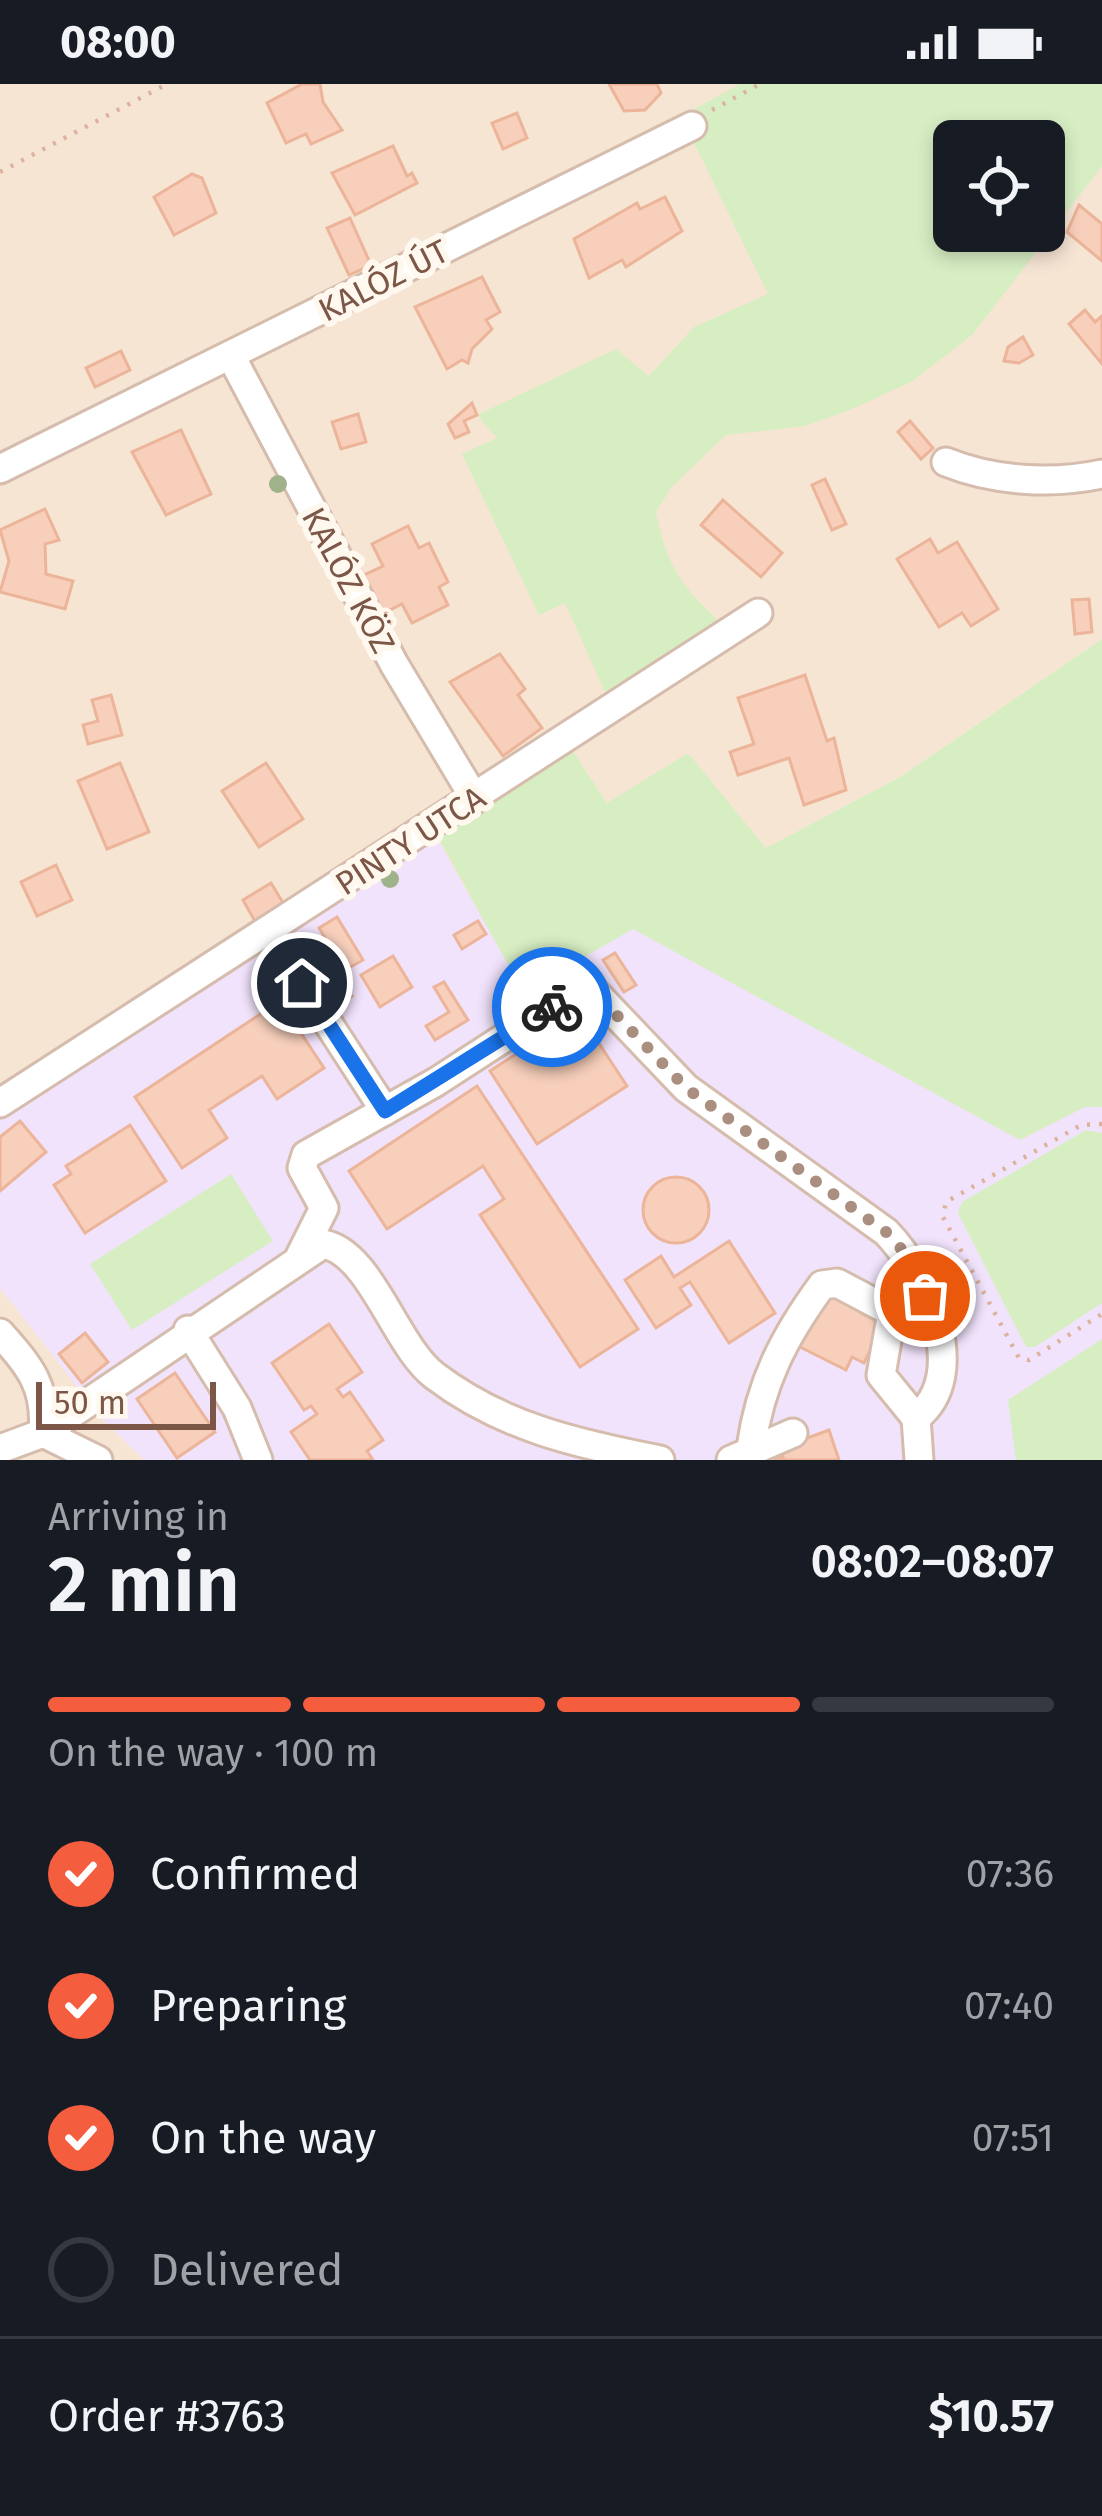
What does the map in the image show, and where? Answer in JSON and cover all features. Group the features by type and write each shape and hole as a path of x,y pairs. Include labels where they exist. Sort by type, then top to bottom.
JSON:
{"street":[{"name":"KALÓZ ÚT","path":"0,469 692,126"},
{"name":"KALÓZ KÖZ","path":"232,356 394,664 475,799"},
{"path":"946,463 977,476 1102,474"},
{"name":"PINTY UTCA","path":"0,1103 758,613"},
{"path":"302,983 385,1111"},
{"path":"300,1256 325,1208 302,1161 318,1146 385,1111 587,984 686,1088 886,1232 904,1252 941,1336 943,1355 933,1406 916,1418"},
{"path":"0,1449 43,1433 188,1330 323,1244 350,1255 429,1371 495,1414 547,1434 660,1460"},
{"path":"741,1454 776,1357 822,1285 837,1283 892,1312 881,1375 916,1418 919,1460"},
{"path":"188,1330 237,1408 258,1460"},
{"path":"0,1333 38,1376 46,1403 43,1433"},
{"path":"43,1433 98,1460"},
{"path":"741,1454 793,1433"}],"path":[{"path":"0,172 166,84"},
{"path":"692,126 760,84"},
{"path":"1102,1124 1082,1125 972,1182 946,1202 943,1217 1019,1358 1029,1360 1102,1314"}],"shaded area":[{"path":"0,84 1102,84 1102,639 900,777 765,849 607,803 572,751 632,929 1016,1460 0,1460"},
{"path":"437,838 523,991 632,929 1102,1048 1102,1460 144,1460 104,1421 0,1288 0,1120"}],"green space":[{"path":"740,84 1102,84 1102,166 1065,214 1065,120 933,120 933,252 1036,252 973,334 913,381 805,426 726,435 671,488 656,512 666,549 688,589 725,627 613,698 604,690 565,603 539,615 462,454 497,438 477,415 616,349 649,376 694,327 768,294 694,143 704,133 692,110"},
{"path":"1102,639 1102,1107 1085,1107 1020,1140 633,929 523,992 438,837 572,750 607,803 688,753 766,848 900,777"},
{"path":"1086,1130 1102,1133 1102,1303 1035,1347 1026,1347 958,1213 962,1202"},
{"path":"231,1174 273,1241 132,1330 90,1264"},
{"path":"1102,1339 1102,1460 1016,1460 1008,1400"}],"building":[{"path":"302,84 320,84 323,102 342,130 311,144 306,134 286,143 267,103"},
{"path":"609,84 657,84 661,93 645,110 624,111"},
{"path":"517,113 527,138 503,149 492,123"},
{"path":"393,146 407,176 412,173 417,183 355,215 332,173"},
{"path":"192,174 202,178 216,213 174,235 154,197"},
{"path":"665,197 682,231 626,267 622,260 589,278 574,239 637,203 640,209"},
{"path":"1079,205 1102,224 1102,261 1067,232"},
{"path":"350,218 371,265 349,275 327,228"},
{"path":"482,277 500,312 486,320 492,329 472,349 468,363 462,360 447,369 415,307"},
{"path":"1085,310 1095,322 1102,316 1102,364 1069,324"},
{"path":"1023,337 1033,355 1019,363 1004,361 1008,347"},
{"path":"121,351 130,370 95,387 86,368"},
{"path":"472,403 477,415 464,421 469,432 455,438 448,424"},
{"path":"358,414 366,442 341,449 332,422"},
{"path":"910,421 933,448 921,459 898,432"},
{"path":"181,430 211,494 166,515 132,452"},
{"path":"825,479 846,524 832,530 812,485"},
{"path":"723,500 782,553 761,577 701,525"},
{"path":"45,509 59,540 45,544 46,574 73,581 65,609 0,592 9,561 0,530"},
{"path":"408,526 419,548 429,543 448,582 439,587 448,605 412,623 402,604 382,614 362,576 383,566 372,544"},
{"path":"930,539 938,553 957,542 998,609 971,626 962,613 939,627 897,559"},
{"path":"1089,599 1092,632 1075,634 1072,600"},
{"path":"500,654 525,689 518,695 542,728 503,756 450,682"},
{"path":"805,675 827,741 834,738 846,790 804,805 789,758 738,775 730,752 754,744 738,698"},
{"path":"111,695 122,735 88,744 83,725 98,721 92,700"},
{"path":"120,763 149,832 107,849 78,781"},
{"path":"266,763 303,819 259,847 222,791"},
{"path":"56,865 72,900 37,916 21,882"},
{"path":"271,883 285,906 256,923 243,900"},
{"path":"337,917 363,960 345,970 319,928"},
{"path":"478,921 486,934 462,949 454,935"},
{"path":"615,953 636,985 624,992 603,960"},
{"path":"324,955 352,996 332,1010 304,968"},
{"path":"393,956 412,987 380,1007 361,975"},
{"path":"444,982 468,1020 435,1040 426,1026 449,1012 434,987"},
{"path":"280,1001 324,1068 277,1099 262,1076 209,1110 227,1138 182,1168 135,1097"},
{"path":"579,1013 627,1086 537,1144 490,1071"},
{"path":"477,1086 638,1329 580,1367 480,1215 504,1199 483,1166 387,1229 349,1171"},
{"path":"20,1121 46,1152 0,1191 0,1137"},
{"path":"130,1125 166,1181 85,1233 54,1185 71,1174 66,1166"},
{"path":"676,1177 699,1187 709,1210 699,1233 676,1243 653,1233 643,1210 653,1187"},
{"path":"729,1241 775,1313 729,1343 690,1282 680,1288 691,1305 656,1328 625,1280 661,1256 674,1277"},
{"path":"829,1295 844,1303 847,1295 866,1304 861,1313 883,1324 864,1363 852,1357 846,1370 798,1346"},
{"path":"329,1324 362,1372 337,1389 343,1397 350,1392 383,1440 367,1451 373,1460 310,1460 291,1432 317,1414 311,1406 304,1410 272,1363"},
{"path":"85,1333 108,1362 82,1383 59,1354"},
{"path":"175,1373 215,1432 177,1458 137,1399"},
{"path":"829,1430 839,1460 774,1460 783,1457 780,1448"}],"way so far":[{"path":"552,1007 587,984 686,1088 886,1232 904,1252 925,1296"}],"route":[{"path":"302,983 385,1111 552,1007"}]}
